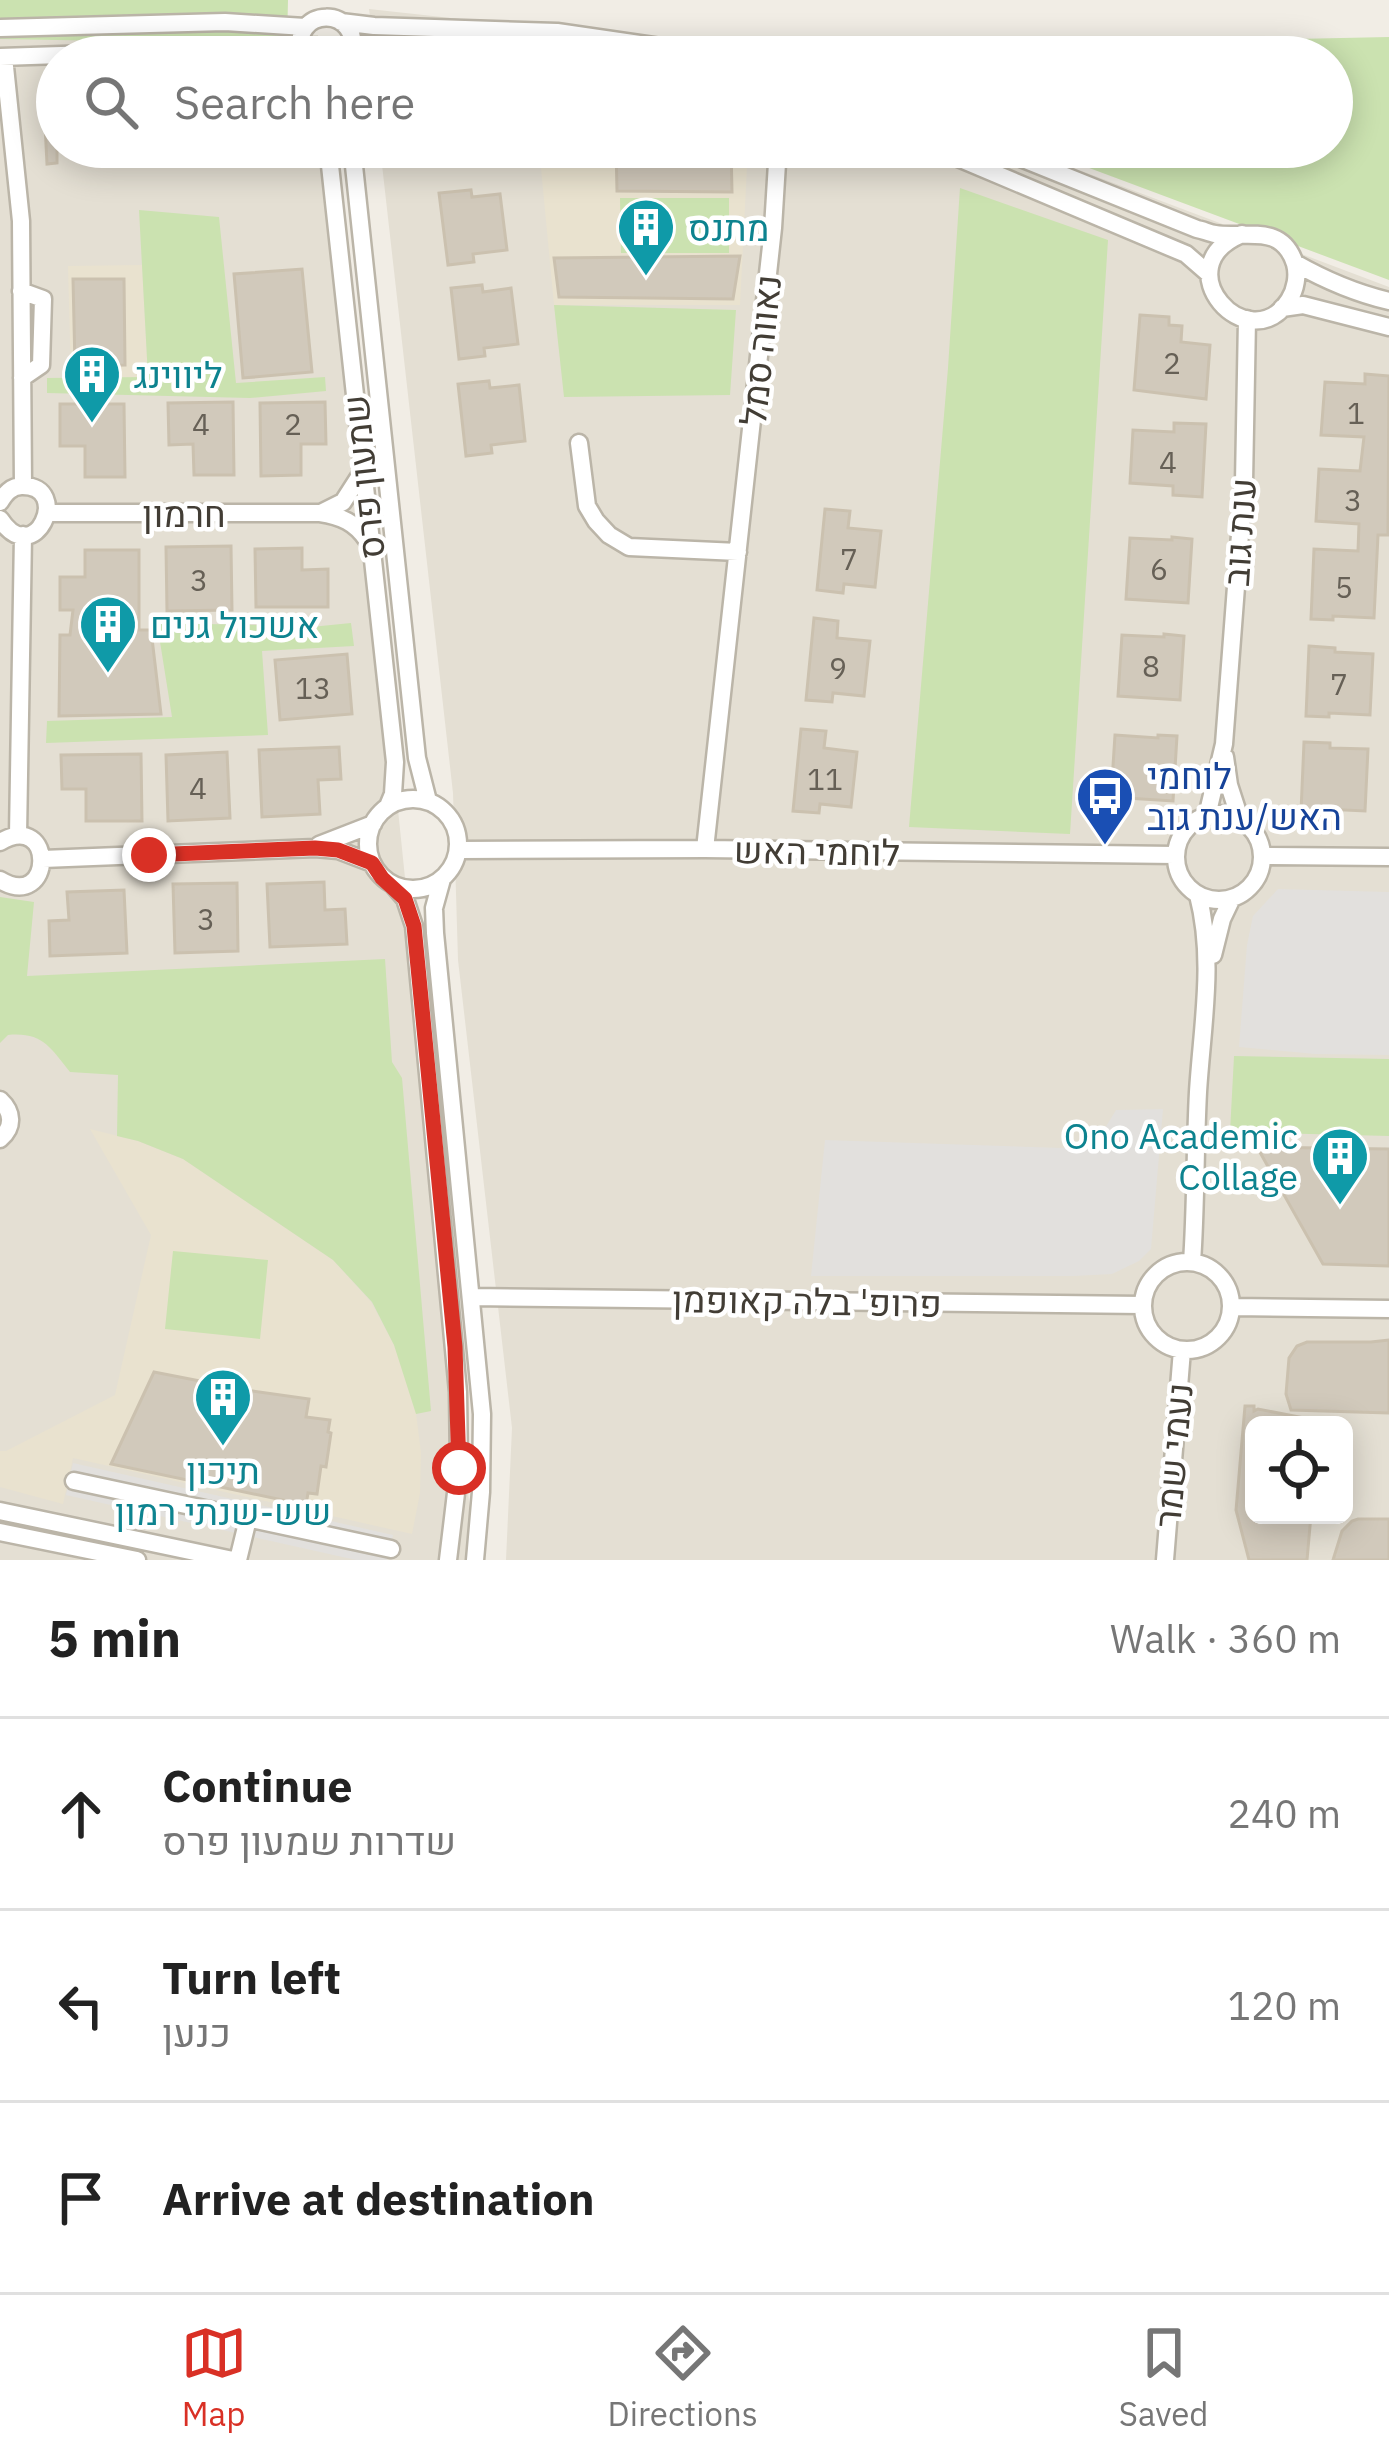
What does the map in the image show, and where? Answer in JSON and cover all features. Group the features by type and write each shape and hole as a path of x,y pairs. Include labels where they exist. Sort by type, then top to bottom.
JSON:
{"street":[{"path":"301,36 311,22 326,17 374,26 585,36"},
{"path":"0,28 225,22 305,27"},
{"path":"341,22 352,36"},
{"path":"22,486 21,221 2,57 36,56"},
{"name":"שמעון פרס","path":"330,168 394,762 388,806"},
{"name":"שמעון פרס","path":"354,168 417,758 428,801"},
{"name":"נאווה סמל","path":"705,850 777,168"},
{"path":"982,168 1186,254 1209,274"},
{"path":"1045,168 1197,229 1264,234 1274,238 1290,253 1295,287 1272,315 1247,319 1227,311 1210,285 1216,254 1242,234"},
{"path":"1294,263 1323,279 1389,301"},
{"path":"1282,308 1304,305 1389,328"},
{"name":"ענת גוב","path":"1208,816 1224,744 1244,482 1247,319"},
{"path":"579,443 587,506 609,535 629,547 738,552"},
{"path":"320,513 343,502 362,473"},
{"path":"0,502 8,491 31,487 44,497 48,513 37,531 22,535 9,531 0,519"},
{"name":"חרמון","path":"48,513 320,513"},
{"path":"320,513 358,527 370,544"},
{"path":"18,835 22,535"},
{"name":"ענת גוב","path":"1224,744 1240,819"},
{"path":"407,799 428,801 439,806 454,825 458,850 451,871 442,880 423,889 405,890 382,878 372,863 368,842 373,824 388,806 407,799"},
{"path":"1208,816 1240,819 1256,834 1262,856 1256,880 1232,898 1213,900 1198,895 1180,877 1175,855 1181,835 1208,816"},
{"path":"306,848 373,824"},
{"path":"0,842 18,835 32,840 43,859 39,875 26,885 0,880"},
{"path":"43,859 306,848 338,850 372,863"},
{"name":"לוחמי האש","path":"458,850 1175,855"},
{"path":"1262,856 1389,857"},
{"path":"442,880 436,894 435,933 482,1414 475,1560"},
{"path":"393,885 405,899 414,926 455,1347 459,1434 448,1560"},
{"path":"1192,1262 1207,986 1205,920 1198,895"},
{"path":"1207,986 1222,919 1232,898"},
{"path":"0,1100 11,1120 0,1139"},
{"path":"1192,1262 1224,1282 1231,1306 1216,1340 1182,1350 1158,1340 1142,1305 1158,1273 1192,1262"},
{"name":"פרופ' בלה קאופמן","path":"471,1297 1142,1305"},
{"path":"1231,1306 1389,1309"},
{"name":"נעמי שמר","path":"1165,1560 1182,1350"},
{"path":"74,1481 392,1549"},
{"path":"0,1511 236,1560 248,1519"},
{"path":"434,1560 453,1521"},
{"path":"0,1532 137,1560"}],"shaded area":[{"path":"369,9 613,36 373,36"},
{"path":"318,35 36,36 36,168 332,168 475,1560 0,1560 0,36"},
{"path":"382,168 1074,168 1389,287 1389,1560 506,1560 512,1428 458,960 453,793"},
{"path":"541,168 747,168 740,305 554,305"},
{"path":"142,265 148,377 71,378 68,266"},
{"path":"1278,889 1389,892 1389,1055 1239,1047 1253,916"},
{"path":"1163,1109 1151,1249 1139,1261 1112,1274 811,1276 825,1140 1063,1148 1096,1143 1116,1110"},
{"path":"90,1129 183,1159 333,1260 371,1302 394,1345 415,1405 421,1453 412,1534 73,1458 63,1504 0,1487 0,1451 115,1395 151,1235"},
{"path":"73,1463 393,1535 387,1560 356,1560 66,1495"}],"green space":[{"path":"0,0 288,0 287,36 0,39"},
{"path":"1389,37 1389,280 1089,168 1353,168 1353,38"},
{"path":"960,188 1108,240 1070,834 909,827"},
{"path":"620,198 729,198 729,253 621,253"},
{"path":"139,210 219,217 236,383 325,377 326,391 250,398 47,393 47,378 148,377"},
{"path":"554,305 736,310 730,395 564,397"},
{"path":"157,623 260,625 261,632 351,623 354,646 262,651 268,735 46,743 47,721 172,717"},
{"path":"0,897 34,902 27,976 385,959 392,1062 402,1078 431,1411 416,1414 394,1345 372,1302 333,1260 183,1159 117,1136 118,1075 70,1072 51,1049 29,1036 8,1035 0,1043"},
{"path":"1234,1056 1389,1059 1389,1136 1230,1132"},
{"path":"173,1251 268,1260 260,1339 165,1329"}],"building":[{"path":"616,168 731,168 732,192 617,191"},
{"path":"471,190 472,197 500,194 507,250 473,254 474,262 448,265 439,193"},
{"name":"מתנס","path":"740,256 733,299 559,297 554,258"},
{"path":"302,269 312,372 243,378 234,274"},
{"path":"73,279 124,279 125,365 75,366"},
{"path":"482,285 483,292 511,288 518,344 484,348 485,356 459,359 451,288"},
{"path":"1140,315 1169,317 1169,325 1182,326 1181,342 1210,345 1206,399 1134,390"},
{"path":"1365,374 1389,376 1388,535 1378,535 1374,618 1311,619 1314,549 1358,551 1359,524 1316,521 1319,469 1360,471 1364,437 1321,435 1325,382 1365,384"},
{"path":"489,381 490,388 519,385 525,441 491,445 492,453 466,456 458,384"},
{"name":"ליווינג","path":"233,402 234,475 194,475 193,444 169,445 168,403"},
{"name":"ליווינג","path":"325,402 326,444 301,444 301,475 261,476 260,403"},
{"name":"ליווינג","path":"60,404 124,404 125,477 85,477 85,446 60,446"},
{"path":"1174,423 1206,424 1202,497 1173,495 1173,486 1130,483 1133,430 1174,432"},
{"path":"825,509 850,511 848,528 881,531 875,587 844,584 843,593 817,590"},
{"path":"1130,538 1192,539 1188,603 1126,599"},
{"path":"231,546 232,610 167,611 166,547"},
{"path":"302,548 302,570 328,569 328,607 256,607 255,549"},
{"path":"85,550 139,550 139,630 151,630 161,714 59,716 60,635 70,635 73,610 60,610 60,577 85,577"},
{"path":"814,618 838,621 837,638 870,641 864,696 833,693 832,702 806,700"},
{"path":"1122,635 1184,636 1180,700 1118,696"},
{"path":"1309,646 1373,654 1370,715 1306,716"},
{"path":"347,654 352,714 280,720 275,660"},
{"path":"801,729 826,731 824,748 857,752 851,807 820,804 819,813 793,811"},
{"path":"1115,735 1177,736 1173,801 1111,797"},
{"path":"1304,742 1368,749 1365,811 1301,812"},
{"path":"339,747 341,779 318,780 320,814 262,817 259,750"},
{"path":"227,752 230,818 168,821 166,755"},
{"path":"141,754 142,821 86,821 86,789 62,789 61,755"},
{"path":"324,882 325,910 345,909 347,944 270,947 267,884"},
{"path":"237,883 238,951 175,953 173,884"},
{"path":"124,890 127,953 50,956 49,921 69,920 67,892"},
{"name":"Ono Academic Collage","path":"1257,1147 1389,1149 1389,1266 1323,1264"},
{"path":"1389,1340 1389,1413 1291,1410 1286,1394 1289,1358 1297,1346"},
{"name":"תיכון שש-שנתי רמון","path":"154,1372 309,1399 306,1417 330,1420 326,1467 321,1466 317,1494 308,1493 306,1505 111,1464"},
{"path":"1245,1406 1294,1416 1245,1416 1245,1524 1310,1524 1307,1560 1249,1560 1236,1510"},
{"path":"1389,1519 1389,1560 1333,1560 1342,1531 1353,1521"}],"place":[{"name":"מתנס","path":"646,278"},
{"name":"ליווינג","path":"92,425"},
{"name":"אשכול גנים","path":"108,675"},
{"name":"לוחמי האש/ענת גוב","path":"1105,847"},
{"name":"Ono Academic Collage","path":"1340,1207"},
{"name":"תיכון שש-שנתי רמון","path":"223,1448"}],"route":[{"path":"149,855 338,850 372,863 405,899 414,926 455,1347 459,1468"}]}
